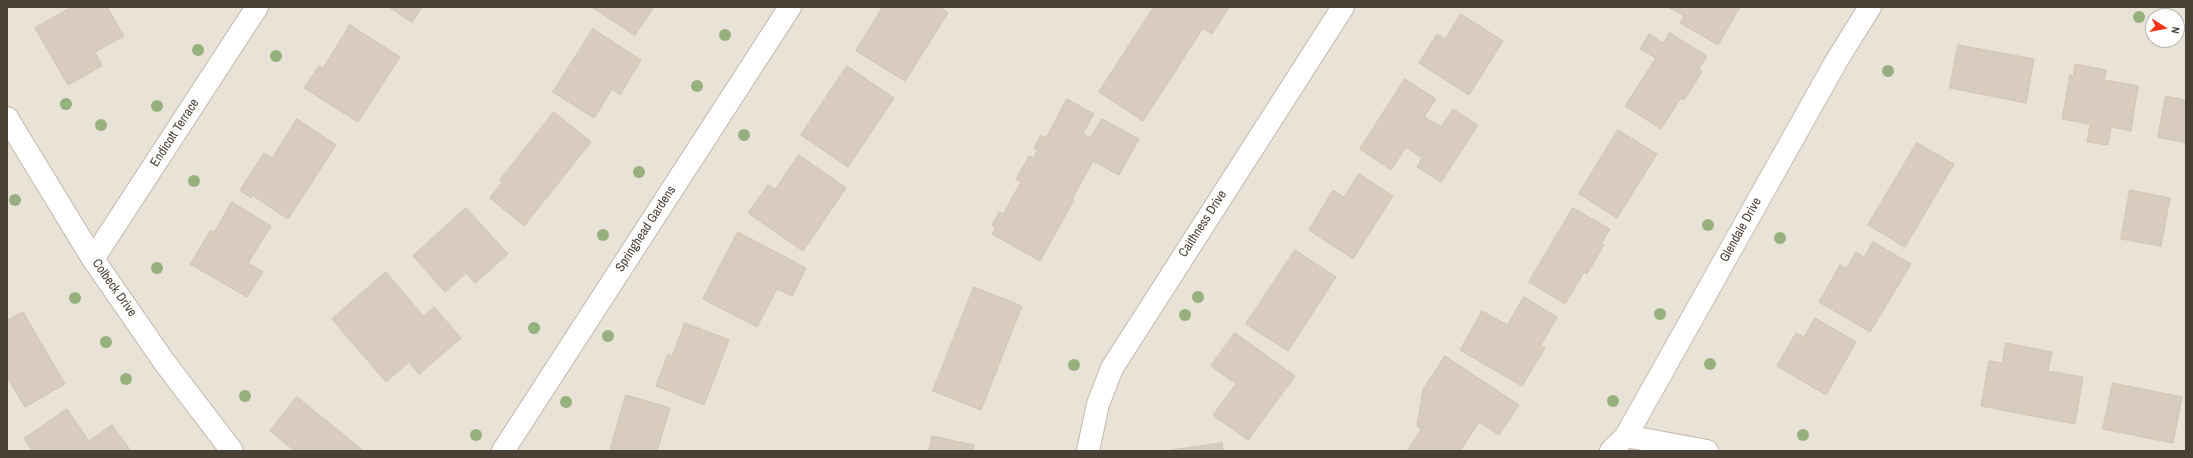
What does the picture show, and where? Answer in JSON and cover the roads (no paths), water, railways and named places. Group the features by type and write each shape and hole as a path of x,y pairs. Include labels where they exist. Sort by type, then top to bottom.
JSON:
{"street":[{"name":"Endicott Terrace","path":"93,259 257,7"},
{"name":"Springhead Gardens","path":"503,451 790,7"},
{"name":"Caithness Drive","path":"1088,451 1098,404 1112,368 1343,7"},
{"name":"Glendale Drive","path":"1611,451 1626,436 1837,60 1870,7"},
{"name":"Colbeck Drive","path":"7,118 93,259 165,362 232,451"},
{"path":"1626,436 1707,451"}]}
